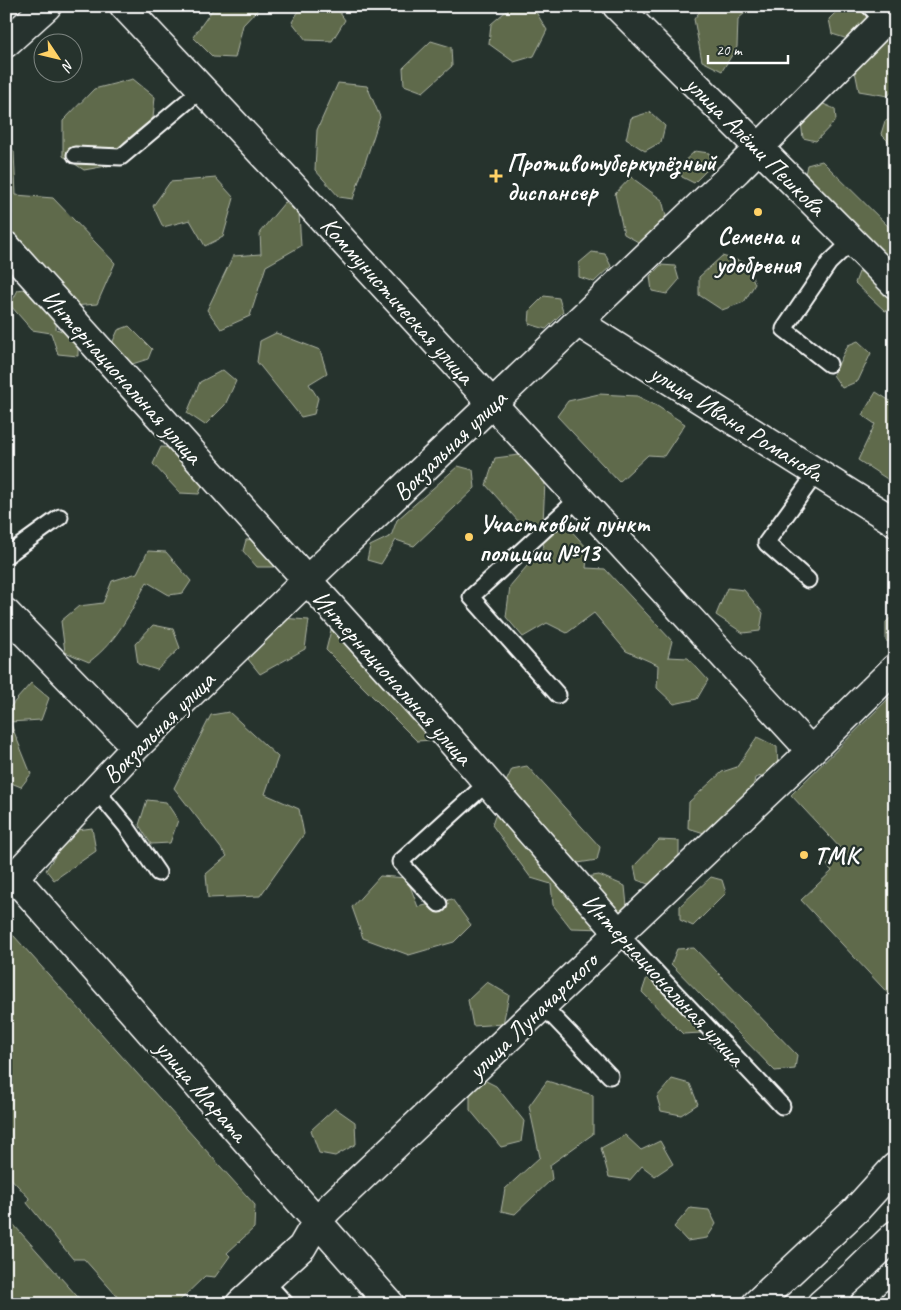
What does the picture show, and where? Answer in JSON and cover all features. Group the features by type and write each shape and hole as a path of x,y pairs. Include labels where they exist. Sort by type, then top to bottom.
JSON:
{"street":[{"path":"6,43 47,6"},
{"name":"Коммунистическая улица","path":"124,6 288,180 811,751"},
{"name":"улица Алёши Пешкова","path":"617,6 895,284"},
{"name":"Вокзальная улица","path":"10,880 136,747 307,580 579,323 759,148 882,12"},
{"name":"Интернациональная улица","path":"6,246 307,580 619,933"},
{"name":"улица Ивана Романова","path":"579,323 895,522"},
{"path":"6,613 136,747"},
{"name":"улица Луначарского","path":"240,1304 302,1247 317,1221 891,674"},
{"name":"улица Марата","path":"10,880 390,1304"},
{"path":"756,1304 856,1210 895,1167"},
{"path":"821,1304 895,1235"}],"lane":[{"path":"75,155 121,157 202,89"},
{"path":"829,364 784,329 829,263 852,240"},
{"path":"808,580 766,543 817,472"},
{"path":"558,695 471,597 579,498"},
{"path":"6,556 60,517"},
{"path":"439,904 400,862 488,783"},
{"path":"96,790 126,826 158,873"},
{"name":"Интернациональная улица","path":"619,933 782,1106"},
{"path":"543,1006 610,1076"},
{"path":"265,1281 286,1304"}],"green space":[{"path":"215,6 261,6 243,25 235,58 213,57 193,37"},
{"path":"302,6 335,6 345,20 332,41 306,40 292,22"},
{"path":"512,6 534,9 547,30 534,56 514,62 489,44 491,24"},
{"path":"704,6 753,6 738,19 737,47 722,71 702,61 694,19"},
{"path":"842,6 864,6 868,25 851,40 832,34 829,19"},
{"path":"895,29 895,88 888,96 859,91 855,71"},
{"path":"431,41 451,47 452,66 423,92 404,85 403,68"},
{"path":"133,79 155,97 153,118 124,142 112,165 84,170 63,156 63,121 94,89"},
{"path":"338,83 367,86 380,117 353,199 339,197 315,170 317,130"},
{"path":"821,103 835,109 836,120 816,141 803,138 801,122"},
{"path":"650,112 665,126 661,142 645,151 626,139 631,118"},
{"path":"895,118 895,148 881,134 885,121"},
{"path":"6,147 14,152 16,195 53,198 115,263 97,304 73,306 8,231 12,212 6,211"},
{"path":"695,151 709,153 712,165 694,183 682,177 679,166"},
{"path":"822,161 895,233 895,266 804,179 807,165"},
{"path":"631,177 662,200 666,216 640,243 624,234 615,194"},
{"path":"216,178 234,198 223,237 205,246 190,220 163,227 153,206 170,182"},
{"path":"285,202 299,214 301,246 266,266 250,316 221,329 207,310 233,256 261,254 260,232"},
{"path":"592,252 605,254 611,266 594,282 579,277 579,263"},
{"path":"722,256 746,263 755,284 744,302 722,310 699,295 699,277"},
{"path":"661,265 675,266 679,280 667,294 652,291 650,276"},
{"path":"872,271 895,293 895,307 885,311 855,283 859,272"},
{"path":"35,287 57,312 56,329 78,336 78,356 58,354 51,333 32,330 10,305 18,290"},
{"path":"544,296 559,298 563,312 546,329 529,324 530,310"},
{"path":"129,326 152,349 148,359 126,366 110,348 118,330"},
{"path":"276,333 320,350 327,373 309,384 318,398 314,414 301,417 257,362 260,341"},
{"path":"858,341 871,353 858,381 842,388 833,375 848,345"},
{"path":"223,370 236,381 225,405 205,425 187,413 200,382"},
{"path":"876,392 895,404 895,484 858,460 875,424 862,415"},
{"path":"599,394 637,396 685,424 664,456 648,455 619,482 557,416 568,401"},
{"path":"161,447 177,448 205,477 199,494 180,493 153,464"},
{"path":"519,455 545,482 543,522 566,525 588,549 586,568 605,569 672,641 668,657 688,658 708,680 697,699 674,704 657,688 658,665 626,651 594,613 567,633 547,623 523,637 506,617 510,586 544,546 537,529 518,521 486,485 495,458"},
{"path":"458,466 473,470 475,488 414,546 396,540 381,564 367,560 370,546 391,536 397,520"},
{"path":"260,538 279,557 274,567 257,567 243,551 246,540"},
{"path":"148,551 166,552 191,581 183,593 169,595 147,582 116,635 89,662 65,652 61,621 79,606 103,603 112,581 137,573"},
{"path":"727,588 744,590 763,613 760,631 743,633 716,615"},
{"path":"895,614 895,642 886,641 886,622"},
{"path":"280,618 309,620 305,649 260,674 248,659"},
{"path":"153,625 173,629 180,648 157,670 138,664 135,644"},
{"path":"331,630 349,633 433,740 417,741 326,650"},
{"path":"31,683 49,698 41,720 10,722 31,774 21,787 6,781 6,706 10,707"},
{"path":"895,694 895,1001 801,900 832,871 827,865 842,850 791,795"},
{"path":"229,712 278,757 265,794 299,809 304,834 260,896 208,898 206,874 227,856 174,788 211,715"},
{"path":"757,737 777,747 778,771 755,778 751,796 714,836 688,828 689,802 722,772 737,767"},
{"path":"527,766 600,847 597,860 578,863 505,784 512,769"},
{"path":"147,800 166,802 178,820 170,843 151,844 139,825"},
{"path":"498,808 561,881 599,875 625,886 627,906 606,929 571,928 553,905 551,884 531,878 492,825"},
{"path":"92,828 96,851 54,880 46,870 71,831"},
{"path":"659,840 679,841 679,862 654,886 637,880 634,866"},
{"path":"380,876 407,878 418,907 452,899 471,925 454,942 409,955 363,938 352,907"},
{"path":"711,877 722,880 726,893 693,926 680,920 680,906"},
{"path":"6,935 14,936 255,1205 254,1228 227,1253 230,1256 215,1277 205,1276 176,1304 124,1304 84,1259 73,1259 27,1203 29,1198 6,1173"},
{"path":"694,948 797,1055 795,1069 775,1071 671,964 677,949"},
{"path":"648,974 708,1018 701,1033 683,1034 642,992"},
{"path":"487,982 509,995 503,1024 473,1026 468,1000"},
{"path":"482,1079 496,1086 524,1121 521,1142 501,1147 470,1110 470,1088"},
{"path":"672,1079 690,1084 698,1104 681,1115 661,1111 657,1097"},
{"path":"547,1081 593,1095 593,1134 550,1165 552,1179 515,1214 501,1211 505,1189 540,1157 529,1106"},
{"path":"335,1108 355,1122 356,1144 335,1156 319,1153 311,1130"},
{"path":"625,1135 641,1150 660,1141 673,1164 655,1176 642,1166 630,1180 609,1177 601,1148"},
{"path":"690,1208 709,1210 716,1224 707,1238 687,1241 674,1227"},
{"path":"6,1216 84,1304 6,1304"}],"place":[{"name":"Противотуберкулёзный диспансер","path":"496,176"},
{"name":"Семена и удобрения","path":"758,212"},
{"name":"Участковый пункт полиции №13","path":"469,537"},
{"name":"ТМК","path":"804,855"}]}
